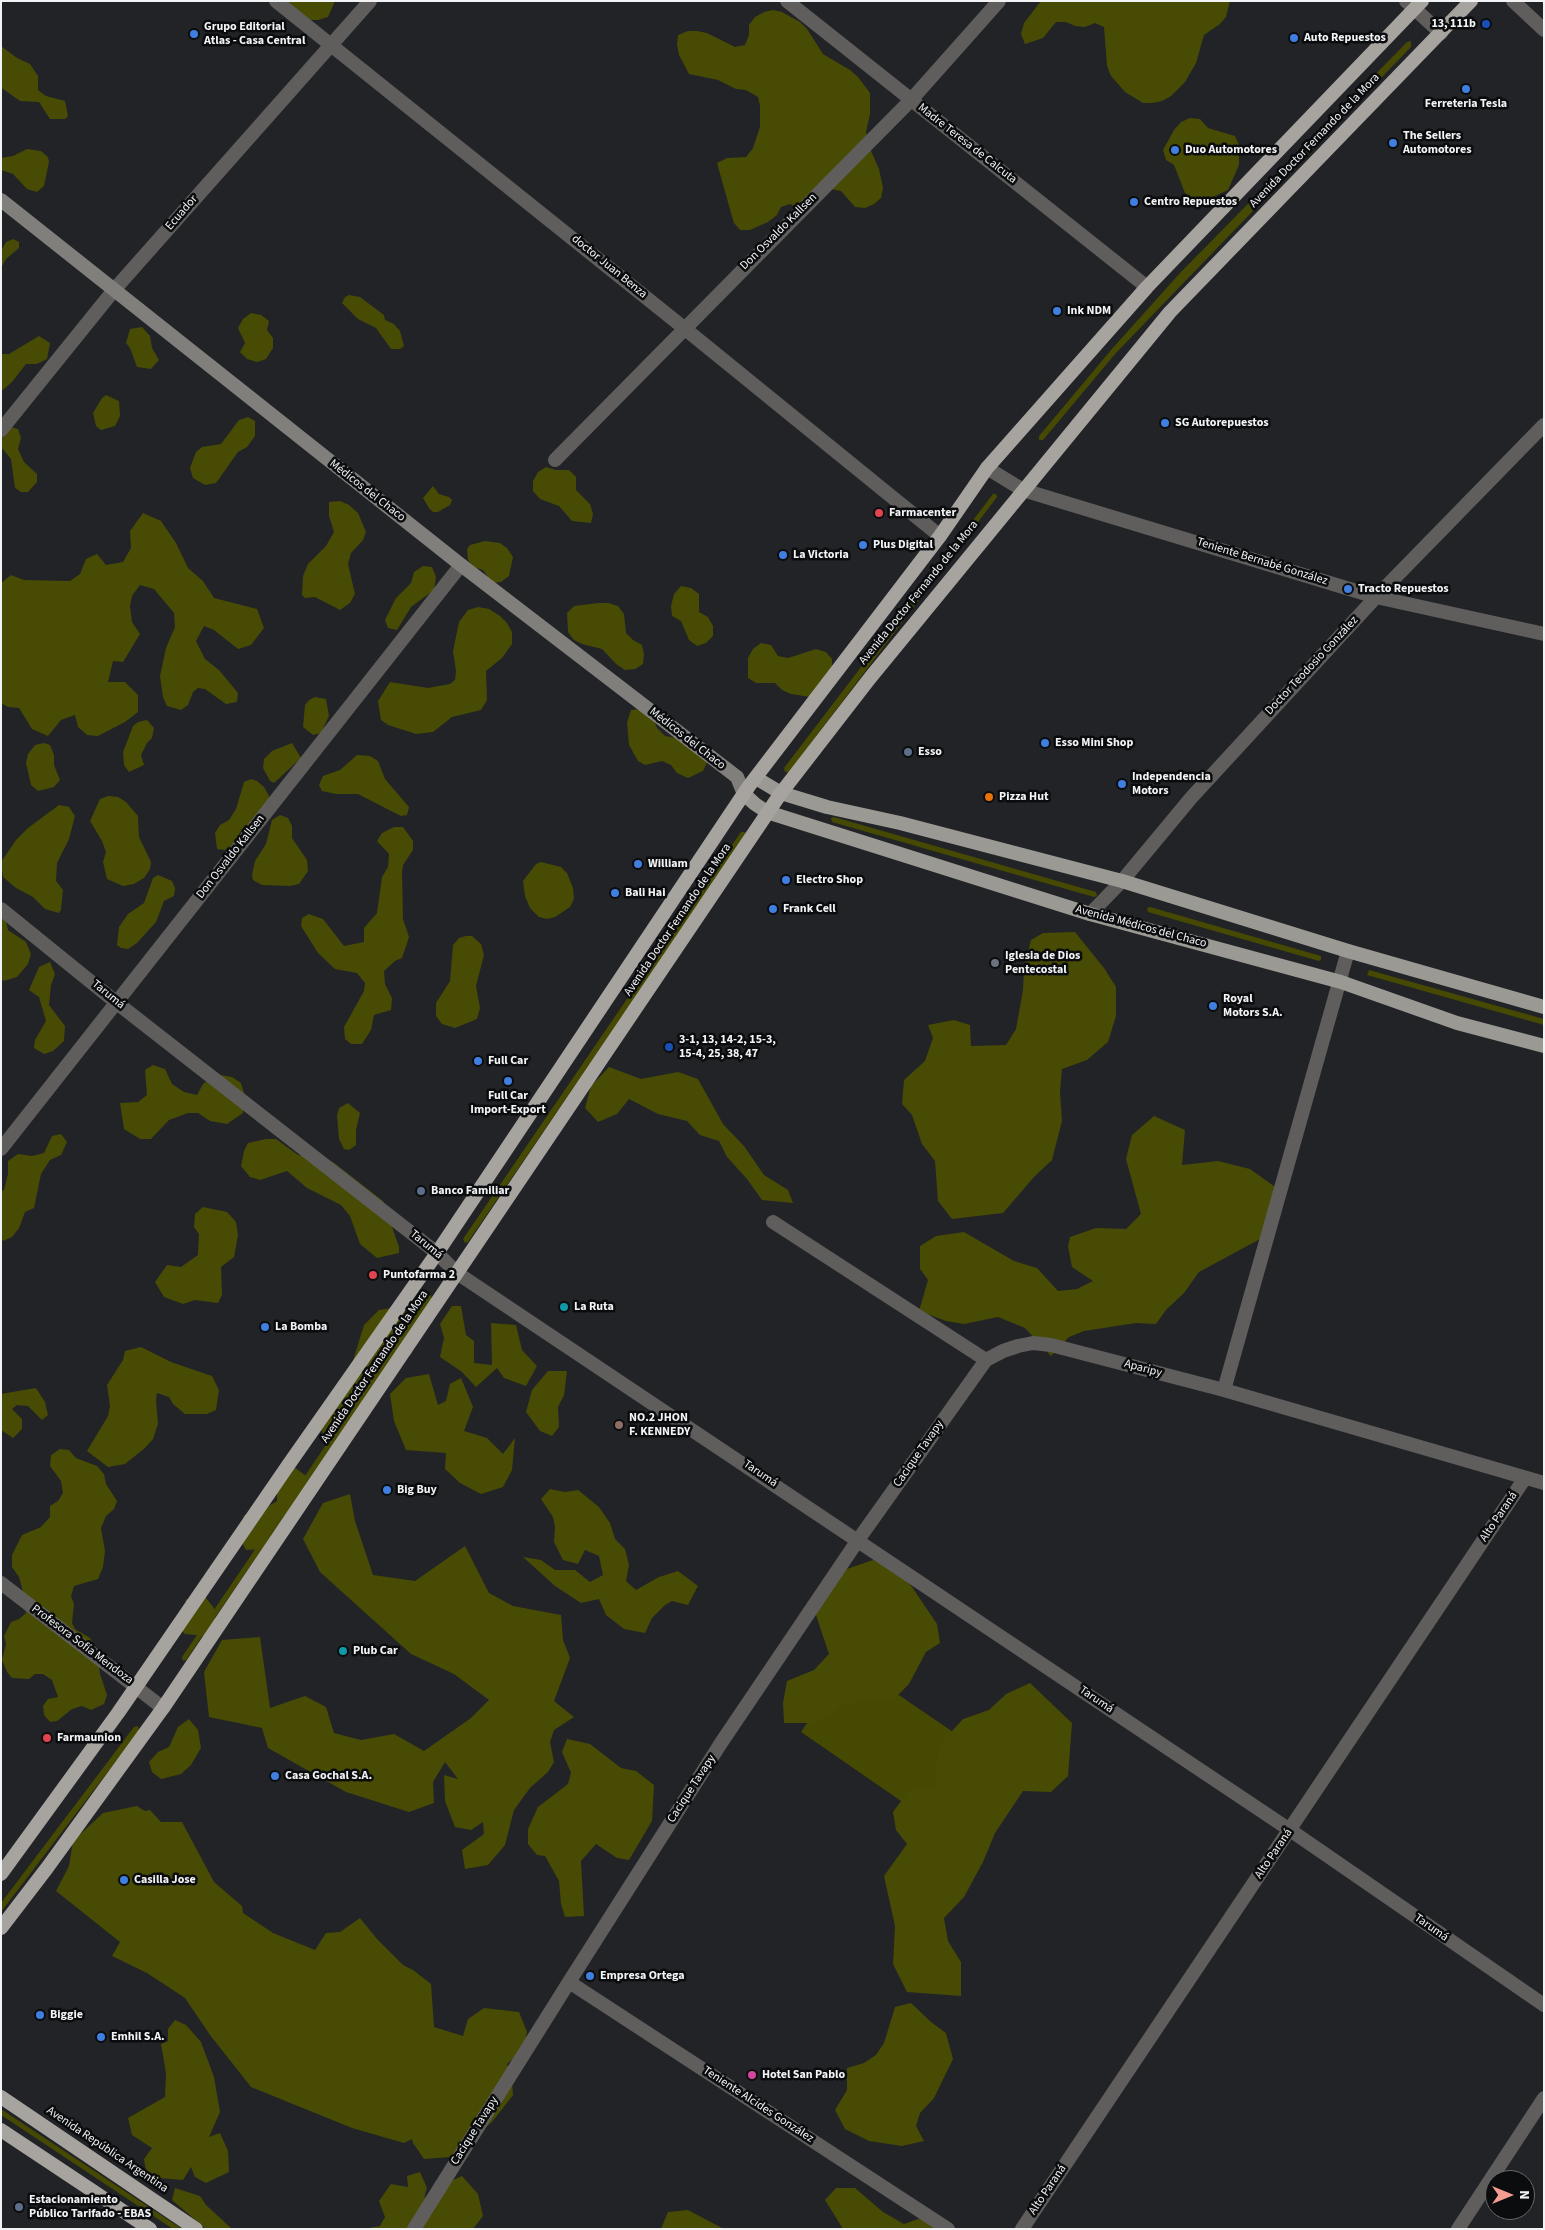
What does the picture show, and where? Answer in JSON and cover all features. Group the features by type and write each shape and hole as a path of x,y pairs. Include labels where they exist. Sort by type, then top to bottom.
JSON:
{"highway":[{"name":"Avenida Doctor Fernando de la Mora","path":"1,1928 53,1861 163,1708 781,793 870,678 1170,312 1471,1"},
{"name":"Avenida Doctor Fernando de la Mora","path":"1,1874 136,1686 437,1253 744,794 940,536 987,468 1147,287 1414,4"},
{"name":"Avenida República Argentina","path":"1,2097 196,2229"},
{"path":"1,2130 150,2229"}],"main road":[{"name":"Médicos del Chaco","path":"1,200 461,565 737,777 744,794"},
{"name":"Médicos del Chaco","path":"737,777 756,778"},
{"path":"756,778 781,793 827,807 900,824 1122,882 1348,951 1544,1006"},
{"name":"Avenida Médicos del Chaco","path":"744,794 768,812 1090,914 1341,982 1457,1022 1544,1046"}],"street":[{"name":"doctor Juan Benza","path":"276,1 940,536"},
{"name":"Ecuador","path":"1,430 114,290 370,1"},
{"name":"Madre Teresa de Calcuta","path":"787,1 1147,287"},
{"name":"Don Osvaldo Kallsen","path":"555,460 911,100 999,1"},
{"path":"1513,1 1544,30"},
{"path":"1414,4 1441,33"},
{"name":"Doctor Teodosio González","path":"1090,914 1122,882 1191,798 1376,597 1544,426"},
{"name":"Teniente Bernabé González","path":"987,468 1023,490 1376,597 1544,634"},
{"name":"Don Osvaldo Kallsen","path":"1,1149 461,565"},
{"name":"Tarumá","path":"1,910 437,1253 457,1273 1290,1830 1544,2006"},
{"path":"1224,1390 1341,982 1348,951"},
{"path":"773,1222 986,1360"},
{"name":"Aparipy","path":"986,1360 1003,1350 1018,1346 1033,1343 1051,1345 1224,1390 1544,1483"},
{"name":"Cacique Tavapy","path":"414,2229 568,1982 721,1743 858,1540 986,1360"},
{"name":"Alto Paraná","path":"1022,2229 1525,1478"},
{"name":"Profesora Sofía Mendoza","path":"1,1583 163,1708"},
{"name":"Teniente Alcides González","path":"568,1982 948,2229"},
{"path":"1458,2229 1544,2098"}],"shaded area":[{"path":"267,1 335,1 328,17 308,20"},
{"path":"1041,1 1230,1 1226,17 1220,24 1204,35 1196,63 1185,82 1171,96 1162,101 1143,103 1125,92 1111,76 1107,66 1104,27 1095,23 1085,27 1075,26 1066,22 1056,22 1043,38 1025,44 1021,34 1024,23"},
{"path":"773,10 782,12 800,22 807,29 823,54 850,70 870,93 870,114 866,132 871,151 879,169 883,188 881,198 865,208 855,207 841,191 831,189 798,208 790,204 781,207 777,215 768,222 750,230 740,230 734,223 717,163 727,158 746,157 753,148 760,127 758,97 746,90 736,89 718,80 689,74 679,55 678,35 688,31 697,31 707,33 735,47 745,45 749,35 749,25 755,17"},
{"path":"1411,41 1411,47 1116,353 1043,440 1039,440 1039,436 1111,350 1180,273 1407,42"},
{"path":"1,46 17,58 30,64 38,76 38,90 46,96 65,101 68,116 65,119 50,119 39,102 20,101 1,87"},
{"path":"1190,118 1200,119 1208,128 1235,136 1239,145 1239,165 1228,190 1202,202 1193,199 1185,193 1174,165 1166,160 1163,150 1174,130 1181,122"},
{"path":"27,149 41,151 48,157 49,162 44,186 37,192 27,189 13,174 1,170 1,158 13,156"},
{"path":"13,239 19,242 19,248 6,259 1,268 1,251 6,242"},
{"path":"349,295 360,297 384,315 385,320 394,324 400,331 404,346 400,349 391,349 376,328 358,319 342,303 345,297"},
{"path":"251,313 261,315 269,321 267,330 273,338 273,348 266,359 257,362 247,359 240,352 245,343 238,328 243,319"},
{"path":"142,327 150,336 152,348 159,360 151,369 137,367 130,348 126,343 130,329"},
{"path":"39,336 50,343 47,359 37,364 26,364 12,382 3,390 1,389 1,354 9,354"},
{"path":"106,395 119,401 120,416 115,426 101,430 96,426 93,413"},
{"path":"248,417 255,421 255,436 247,447 238,452 216,483 205,485 193,478 190,468 196,452 202,447 221,444 239,420"},
{"path":"7,426 18,429 21,438 18,449 24,462 37,474 37,482 28,492 21,492 15,488 11,459 1,447 1,437"},
{"path":"546,467 556,470 569,470 576,477 576,490 590,504 593,514 591,523 572,521 559,506 540,499 533,491 533,481 538,472"},
{"path":"433,486 439,494 452,500 450,505 438,512 433,512 423,498"},
{"path":"993,494 996,494 997,497 789,772 785,772 784,768"},
{"path":"340,501 349,505 358,513 366,532 363,540 351,553 348,564 355,594 350,603 340,610 315,597 305,598 302,595 303,576 308,564 326,546 334,532 329,516 329,502"},
{"path":"143,513 161,521 176,543 188,568 203,581 214,598 257,609 264,628 251,645 238,649 214,630 204,626 196,641 205,659 219,670 238,693 237,702 226,704 205,689 198,688 193,692 188,705 181,710 167,706 163,697 160,676 166,648 175,627 174,613 154,589 140,585 132,596 130,606 132,622 140,634 123,662 113,661 108,682 125,682 138,695 138,712 125,722 98,736 87,735 78,727 75,715 61,720 48,736 32,729 19,708 8,707 1,703 1,583 11,575 24,580 70,581 80,574 86,559 97,554 106,565 123,562 131,548 130,531"},
{"path":"485,541 500,543 507,548 513,557 509,576 501,582 492,583 483,570 473,567 468,560 467,549 470,545"},
{"path":"423,566 432,567 436,577 434,590 411,607 397,630 388,628 385,620 396,598 411,583 414,572"},
{"path":"681,586 691,588 699,594 699,612 708,617 713,626 713,636 706,643 697,646 689,640 681,621 672,616 671,606 674,594"},
{"path":"598,603 618,606 624,614 626,633 642,645 644,654 643,664 635,669 625,670 616,664 602,649 574,640 568,632 567,613 574,606"},
{"path":"478,607 489,609 500,616 512,632 512,644 502,658 486,671 487,700 481,710 452,717 433,732 416,734 388,725 381,720 378,701 390,682 428,688 450,684 455,680 456,671 453,651 459,622 468,610"},
{"path":"761,643 771,645 778,656 788,658 816,649 826,652 832,659 832,669 810,697 791,694 782,690 775,683 756,683 748,678 748,658 753,649"},
{"path":"315,697 326,699 329,716 321,733 313,735 303,727 305,705"},
{"path":"642,709 652,716 657,728 665,736 682,739 708,760 703,771 688,778 677,773 671,765 662,761 645,765 638,761 629,745 627,723 631,710"},
{"path":"147,720 154,728 152,738 141,755 144,765 129,772 124,765 123,752 133,726 138,722"},
{"path":"44,743 50,745 54,755 54,765 60,780 54,787 38,791 31,785 26,763 28,754 35,745"},
{"path":"292,743 301,758 274,783 270,781 263,768 264,759 272,751"},
{"path":"357,755 370,756 378,761 385,779 409,807 407,815 401,816 358,794 336,794 322,791 319,785 323,776 340,770"},
{"path":"251,779 264,787 269,796 269,816 266,824 261,828 241,831 233,844 225,850 217,849 215,833 220,825 229,820 236,809 244,782"},
{"path":"108,796 118,797 126,802 138,816 139,837 151,862 150,869 144,878 134,884 123,886 107,879 103,862 106,852 90,821 100,799"},
{"path":"59,805 69,807 75,816 69,839 57,863 56,881 63,890 59,913 45,909 33,897 16,888 3,877 1,862 16,840 28,828"},
{"path":"280,815 288,818 292,826 292,838 307,860 308,871 299,884 290,886 262,885 253,880 252,875 255,861 266,844 272,820"},
{"path":"834,817 1096,892 1097,896 1094,897 832,822 831,818"},
{"path":"394,827 403,827 413,841 413,850 403,865 402,872 403,919 409,937 402,958 395,961 384,971 385,984 392,998 391,1010 374,1015 371,1030 362,1044 351,1044 345,1039 344,1027 364,991 365,983 357,973 335,969 318,953 301,926 302,918 309,914 323,919 344,946 364,942 364,928 377,913 382,877 388,867 389,854 377,841 382,833"},
{"path":"741,832 745,832 746,835 468,1242 465,1243 463,1239"},
{"path":"541,862 561,867 567,873 573,888 574,899 570,907 555,917 547,919 539,917 530,908 525,896 523,881 536,864"},
{"path":"158,875 172,881 175,888 174,896 164,901 156,922 137,943 128,949 121,948 117,945 119,927 128,914 144,903 153,878"},
{"path":"1150,907 1321,956 1321,960 1148,912 1147,908"},
{"path":"1,911 4,912 8,930 26,942 31,954 28,964 17,977 4,981 1,979"},
{"path":"1075,932 1104,968 1116,987 1116,1016 1108,1042 1087,1060 1062,1069 1060,1092 1062,1121 1052,1160 1034,1177 1003,1213 952,1219 938,1201 935,1161 922,1144 912,1115 902,1104 904,1080 925,1061 933,1038 928,1025 954,1020 970,1025 971,1046 1006,1045 1016,1029 1023,990 1024,969 1031,940 1043,933"},
{"path":"472,936 481,944 484,955 476,986 480,1008 477,1019 455,1028 442,1024 436,1016 436,1003 450,981 453,945 459,938"},
{"path":"50,962 55,974 51,985 49,1005 65,1026 64,1041 53,1051 44,1054 34,1048 35,1040 46,1021 39,997 29,990 39,967"},
{"path":"1369,970 1544,1019 1544,1025 1367,975"},
{"path":"153,1065 165,1069 172,1084 184,1092 197,1095 203,1084 215,1074 232,1077 241,1083 245,1096 243,1113 227,1124 210,1121 198,1113 188,1113 169,1120 151,1139 140,1139 124,1129 120,1103 138,1102 147,1095 145,1070"},
{"path":"609,1067 641,1079 678,1072 698,1079 723,1124 744,1146 764,1175 788,1190 793,1203 762,1200 747,1179 727,1157 719,1141 700,1135 687,1121 658,1114 629,1099 617,1114 598,1122 585,1108 591,1086"},
{"path":"348,1103 360,1113 356,1130 356,1145 349,1150 344,1149 339,1139 337,1116 339,1108"},
{"path":"1154,1116 1185,1130 1182,1165 1218,1161 1250,1169 1278,1189 1262,1238 1199,1272 1184,1293 1166,1310 1156,1324 1136,1323 1084,1331 1069,1337 1051,1356 1025,1328 998,1317 964,1324 946,1321 919,1311 928,1280 920,1269 920,1246 936,1236 964,1232 1014,1261 1037,1268 1058,1291 1077,1289 1093,1281 1072,1267 1068,1246 1070,1237 1096,1228 1126,1229 1141,1214 1126,1159 1132,1135"},
{"path":"61,1134 67,1142 61,1155 50,1160 41,1174 34,1208 25,1212 19,1228 12,1237 3,1241 1,1238 1,1192 4,1190 8,1174 8,1161 18,1154 32,1156 44,1153 52,1136"},
{"path":"276,1139 298,1155 333,1162 383,1201 399,1247 399,1253 377,1258 360,1244 350,1216 341,1205 307,1188 287,1171 260,1180 250,1177 241,1166 244,1151 248,1143"},
{"path":"203,1207 227,1212 236,1222 238,1235 234,1257 221,1267 222,1295 218,1303 195,1300 183,1304 164,1297 155,1282 167,1265 181,1267 198,1255 199,1234 194,1227 195,1214"},
{"path":"431,1295 432,1300 186,1660 183,1661 182,1657 427,1296"},
{"path":"452,1306 461,1306 466,1335 474,1341 474,1363 492,1365 491,1323 516,1325 522,1350 537,1366 526,1386 504,1378 497,1368 476,1387 462,1372 440,1357 444,1338 440,1324"},
{"path":"398,1307 409,1315 412,1353 357,1408 347,1443 325,1443 320,1424 346,1383 364,1325 379,1310"},
{"path":"141,1347 171,1362 212,1376 219,1390 216,1410 207,1414 185,1414 173,1404 169,1397 157,1393 158,1424 153,1439 125,1464 108,1467 87,1451 108,1416 110,1406 107,1385 123,1360 125,1351"},
{"path":"548,1371 567,1371 564,1395 558,1407 559,1427 552,1436 540,1431 526,1412 532,1390"},
{"path":"429,1374 438,1405 446,1401 450,1384 461,1378 473,1407 464,1431 487,1438 503,1454 515,1438 512,1470 503,1487 481,1494 460,1483 445,1469 446,1453 406,1450 394,1421 390,1394 406,1378"},
{"path":"36,1388 45,1402 48,1415 42,1420 28,1406 17,1405 12,1409 22,1419 22,1429 13,1438 1,1430 1,1394"},
{"path":"60,1449 69,1450 76,1458 97,1466 104,1474 106,1484 117,1501 114,1509 106,1516 101,1528 105,1551 103,1567 98,1579 74,1586 71,1596 74,1604 72,1623 75,1629 90,1638 97,1650 100,1674 107,1695 104,1704 91,1710 82,1706 72,1709 57,1721 50,1722 44,1715 43,1706 48,1699 58,1697 52,1680 43,1674 35,1674 29,1679 12,1678 2,1660 6,1644 4,1636 11,1622 19,1619 26,1613 19,1577 12,1567 12,1555 22,1535 41,1527 50,1517 50,1506 58,1501 63,1493 61,1481 50,1466 51,1455"},
{"path":"294,1467 306,1476 309,1492 297,1512 278,1517 263,1549 246,1550 238,1536 244,1515 262,1510 277,1501 277,1492"},
{"path":"550,1489 565,1492 578,1490 599,1507 610,1523 615,1539 625,1549 629,1565 626,1581 636,1590 659,1577 678,1571 698,1586 688,1605 672,1601 665,1605 652,1618 645,1633 624,1629 606,1615 599,1599 581,1603 555,1586 523,1557 541,1560 555,1570 575,1570 590,1582 603,1575 599,1556 585,1550 578,1564 563,1560 554,1542 555,1527 553,1517 541,1499"},
{"path":"350,1494 355,1521 373,1575 415,1581 465,1546 489,1593 513,1606 561,1615 563,1640 570,1658 554,1701 574,1717 554,1730 550,1742 554,1762 548,1772 530,1788 514,1810 505,1845 488,1865 465,1869 462,1850 484,1834 483,1822 471,1830 455,1827 445,1801 444,1775 458,1779 445,1762 433,1782 434,1803 409,1812 346,1792 268,1748 262,1728 209,1717 204,1672 222,1640 260,1637 270,1708 305,1696 326,1707 334,1733 361,1740 394,1734 424,1751 471,1718 489,1700 454,1674 411,1654 320,1572 303,1539 323,1503"},
{"path":"873,1560 894,1568 912,1587 937,1624 940,1643 926,1652 909,1684 892,1701 868,1700 840,1706 834,1714 816,1723 784,1723 783,1703 787,1681 814,1670 829,1654 814,1609 844,1570"},
{"path":"206,1598 214,1608 217,1637 185,1634 179,1628 186,1599"},
{"path":"849,1661 978,1749 930,1821 801,1732"},
{"path":"1030,1683 1072,1723 1068,1776 1051,1792 1023,1791 995,1833 983,1862 964,1897 944,1918 948,1941 961,1962 961,1996 907,1992 893,1964 895,1926 884,1876 907,1844 896,1830 893,1812 911,1788 936,1788 936,1764 942,1742 963,1719 989,1710 1006,1694"},
{"path":"189,1719 198,1730 201,1748 191,1765 181,1774 161,1779 152,1772 149,1762 158,1752 169,1747 178,1727"},
{"path":"138,1726 139,1731 1,1912 1,1903 134,1727"},
{"path":"567,1739 590,1744 621,1768 636,1771 654,1785 652,1821 629,1860 617,1858 596,1844 581,1861 584,1916 565,1917 561,1904 559,1881 545,1856 537,1855 528,1844 528,1829 538,1807 568,1784 571,1773 562,1752"},
{"path":"137,1806 145,1811 150,1810 161,1822 182,1822 214,1882 242,1906 243,1913 273,1933 315,1950 326,1933 340,1932 360,1918 377,1939 403,1965 431,1984 434,2027 463,2036 468,2019 484,2008 519,2012 527,2032 524,2049 507,2064 512,2081 513,2095 492,2122 450,2157 424,2159 412,2139 404,2143 352,2128 251,2087 210,2035 185,1998 147,1973 112,1956 120,1942 56,1891 69,1866 73,1841 103,1813"},
{"path":"911,2003 946,2033 953,2059 934,2098 920,2113 916,2126 924,2141 902,2146 869,2141 845,2129 835,2110 847,2090 847,2068 864,2063 876,2055 884,2043 895,2007"},
{"path":"175,2020 186,2025 201,2042 214,2077 220,2112 209,2137 220,2133 228,2151 229,2172 206,2183 195,2177 191,2167 183,2180 147,2177 144,2159 152,2148 132,2135 128,2118 165,2097 166,2073 161,2044 168,2041 168,2029"},
{"path":"1,2109 182,2229 173,2229 1,2115"},
{"path":"420,2172 427,2188 424,2213 413,2229 364,2229 380,2226 385,2217 379,2201 391,2184 408,2187 407,2176"},
{"path":"462,2176 478,2194 483,2216 473,2229 420,2229 442,2185"},
{"path":"175,2188 200,2196 206,2205 232,2229 206,2229 172,2200"},
{"path":"836,2188 855,2188 883,2212 904,2224 927,2216 934,2229 843,2229 825,2200"},
{"path":"688,2210 724,2229 661,2229 668,2212"}],"place":[{"name":"13, 111b","path":"1486,24"},
{"name":"Grupo Editorial Atlas - Casa Central","path":"194,34"},
{"name":"Auto Repuestos","path":"1294,38"},
{"name":"Ferreteria Tesla","path":"1466,89"},
{"name":"The Sellers Automotores","path":"1393,143"},
{"name":"Duo Automotores","path":"1175,150"},
{"name":"Centro Repuestos","path":"1134,202"},
{"name":"Ink NDM","path":"1057,311"},
{"name":"SG Autorepuestos","path":"1165,423"},
{"name":"Farmacenter","path":"879,513"},
{"name":"Plus Digital","path":"863,545"},
{"name":"La Victoria","path":"783,555"},
{"name":"Tracto Repuestos","path":"1348,589"},
{"name":"Esso Mini Shop","path":"1045,743"},
{"name":"Esso","path":"908,752"},
{"name":"Independencia Motors","path":"1122,784"},
{"name":"Pizza Hut","path":"989,797"},
{"name":"William","path":"638,864"},
{"name":"Electro Shop","path":"786,880"},
{"name":"Bali Hai","path":"615,893"},
{"name":"Frank Cell","path":"773,909"},
{"name":"Iglesia de Dios Pentecostal","path":"995,963"},
{"name":"Royal Motors S.A.","path":"1213,1006"},
{"name":"3-1, 13, 14-2, 15-3, 15-4, 25, 38, 47","path":"669,1047"},
{"name":"Full Car","path":"478,1061"},
{"name":"Full Car Import-Export","path":"508,1081"},
{"name":"Banco Familiar","path":"421,1191"},
{"name":"Puntofarma 2","path":"373,1275"},
{"name":"La Ruta","path":"564,1307"},
{"name":"La Bomba","path":"265,1327"},
{"name":"NO.2 JHON F. KENNEDY","path":"619,1425"},
{"name":"Big Buy","path":"387,1490"},
{"name":"Plub Car","path":"343,1651"},
{"name":"Farmaunion","path":"47,1738"},
{"name":"Casa Gochal S.A.","path":"275,1776"},
{"name":"Casilla Jose","path":"124,1880"},
{"name":"Empresa Ortega","path":"590,1976"},
{"name":"Biggie","path":"40,2015"},
{"name":"Emhil S.A.","path":"101,2037"},
{"name":"Hotel San Pablo","path":"752,2075"},
{"name":"Estacionamiento Público Tarifado - EBAS","path":"19,2207"}]}
